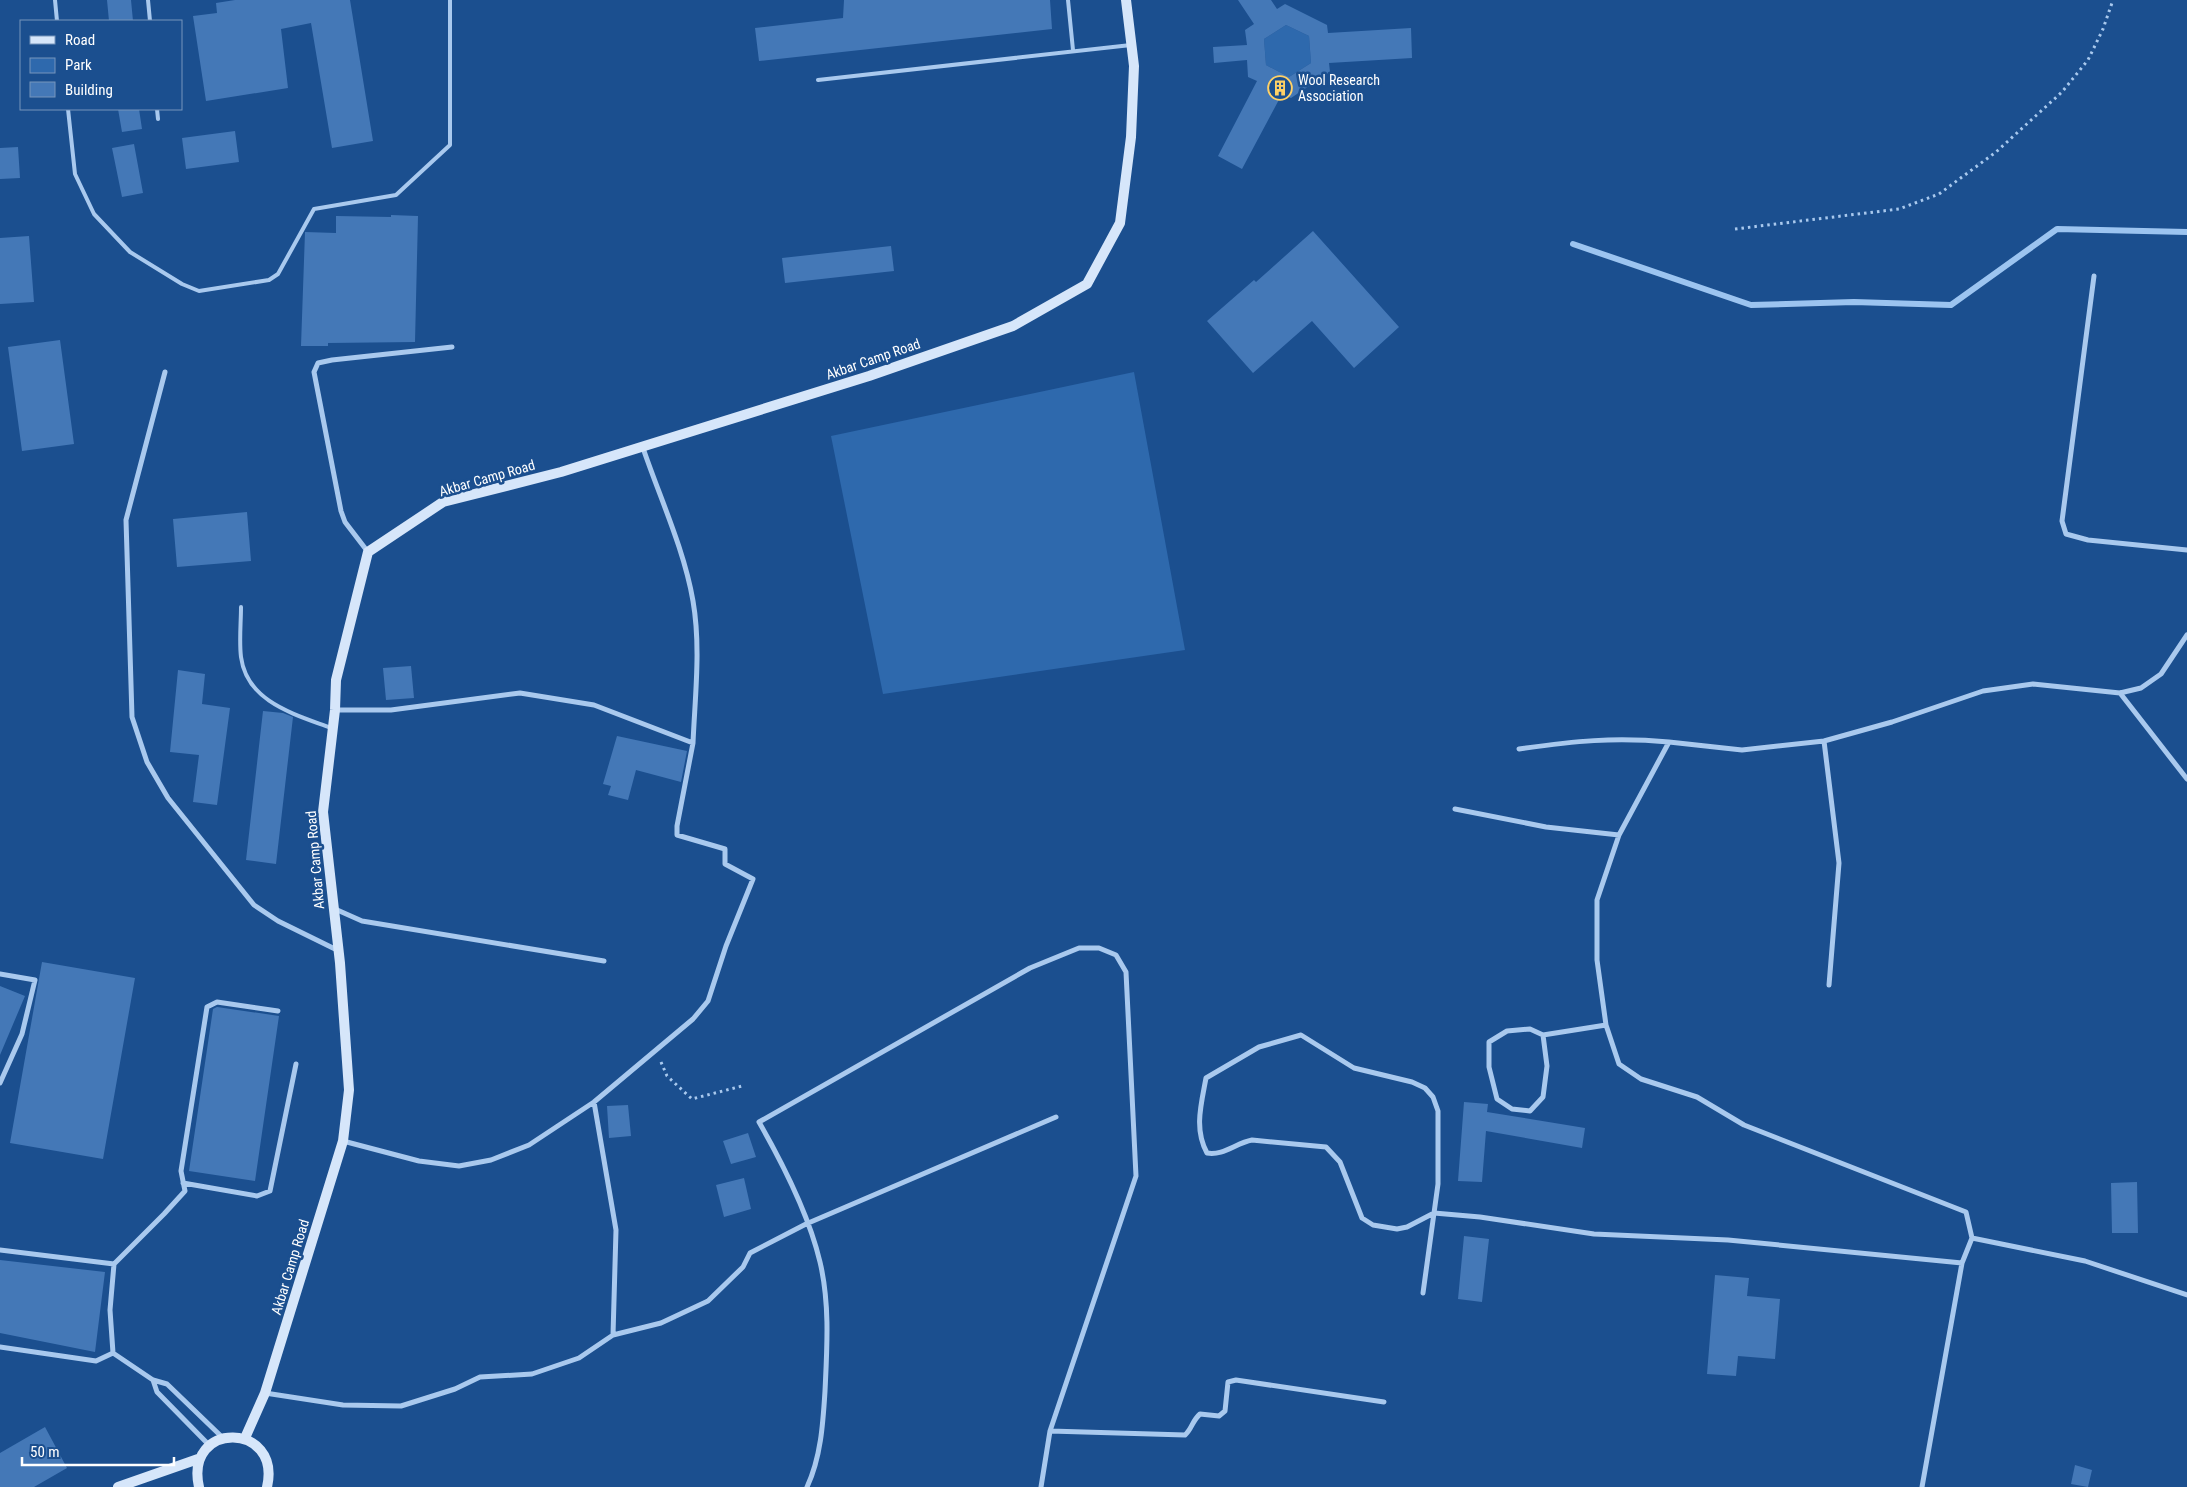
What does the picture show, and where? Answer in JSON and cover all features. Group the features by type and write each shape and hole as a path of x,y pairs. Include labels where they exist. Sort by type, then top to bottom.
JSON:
{"street":[{"name":"Akbar Camp Road","path":"245,1438 265,1393 343,1140 349,1090 338,950 323,812 335,710 336,680 368,552 443,502 561,472 643,448 859,379 1013,326 1087,284 1120,223 1131,137 1134,66 1126,0"},
{"path":"2094,276 2062,521 2066,534 2088,540 2187,550"},
{"path":"368,552 345,522 341,511 314,372 318,362 452,347"},
{"path":"165,372 126,520 132,717 147,762 168,798 254,906 278,921 338,950"},
{"path":"343,1140 419,1161 458,1166 491,1160 529,1145 594,1102 693,1019 708,1001 726,946 753,879 725,864 725,849 678,835 677,826 694,743 696,654 693,602 686,571 643,448"},
{"path":"1519,749 1589,739 1627,738 1742,750 1824,740 1892,722 1983,690 2033,684 2120,693 2141,688 2161,674 2187,635"},
{"path":"335,710 391,710 520,693 594,705 694,743"},
{"path":"2120,693 2187,779"},
{"path":"1824,740 1839,862 1829,985"},
{"path":"1669,742 1619,835 1598,900 1597,960 1606,1025 1619,1064 1641,1079 1697,1097 1744,1125 1966,1212 1972,1238 1962,1263 1922,1487"},
{"path":"1455,809 1546,827 1619,835"},
{"path":"332,907 362,921 604,961"},
{"path":"807,1487 815,1469 824,1418 828,1329 820,1262 781,1161 759,1122 1030,968 1079,948 1099,948 1116,955 1126,972 1129,996 1128,1042 1136,1176 1050,1431 1041,1487"},
{"path":"0,974 35,980 22,1034 0,1083"},
{"path":"113,1353 110,1310 114,1264 184,1191 181,1171 207,1008 217,1002 278,1011"},
{"path":"1543,1035 1547,1066 1543,1097 1530,1110 1512,1109 1497,1099 1490,1068 1489,1042 1507,1031 1530,1029 1543,1035 1606,1025"},
{"path":"1423,1293 1434,1213 1438,1184 1438,1111 1433,1098 1425,1088 1412,1082 1354,1068 1301,1036 1259,1047 1206,1078 1198,1121 1201,1142 1207,1153 1217,1155 1242,1142 1252,1140 1326,1146 1340,1162 1362,1218 1373,1225 1397,1229 1407,1227 1434,1213 1480,1217 1594,1234 1728,1240 1962,1263"},
{"path":"183,1182 257,1196 270,1191 296,1064"},
{"path":"594,1102 616,1230 613,1335"},
{"path":"265,1393 343,1405 401,1406 455,1389 480,1377 532,1374 579,1358 613,1335 661,1323 708,1300 743,1267 750,1253 806,1224 1056,1117"},
{"path":"1972,1238 2085,1261 2187,1296"},
{"path":"0,1250 114,1264"},
{"path":"0,1347 96,1361 113,1353"},
{"path":"113,1353 153,1380 167,1384 224,1438"},
{"path":"153,1380 157,1392 209,1445"},
{"path":"1050,1431 1185,1435 1191,1430 1193,1420 1200,1414 1219,1416 1225,1411 1228,1382 1236,1380 1384,1402"},
{"path":"199,1487 196,1474 198,1459 209,1445 224,1438 245,1438 258,1446 267,1459 270,1474 267,1487"},
{"path":"118,1487 198,1459"}],"lane":[{"path":"55,0 58,20"},
{"path":"148,0 150,20"},
{"path":"68,110 75,174 94,214 130,252 182,284 199,291 269,280 278,274 314,209 396,195 450,145 450,0"},
{"path":"1068,0 1073,50"},
{"path":"818,80 1073,50 1132,45"},
{"path":"157,110 158,119"},
{"path":"241,607 241,657 250,685 280,708 333,728"}],"path":[{"path":"1734,229 1899,209 1939,194 1996,152 2062,92 2088,60 2103,29 2113,0"},
{"path":"655,1050 667,1076 692,1099 742,1086"}],"green space":[{"path":"1286,25 1309,36 1311,63 1289,77 1266,65 1264,39"},
{"path":"1134,372 1185,650 883,694 831,436"}],"building":[{"path":"107,0 131,0 133,20 109,20"},
{"path":"235,0 350,0 373,141 332,148 311,23 281,29 288,88 206,101 193,16 217,13 216,3"},
{"path":"844,0 1050,0 1052,29 759,61 755,28 843,18"},
{"name":"Wool Research Association","path":"1238,0 1271,0 1277,9 1285,4 1327,25 1328,33 1411,28 1412,58 1329,63 1330,72 1291,98 1282,94 1242,169 1218,156 1257,81 1248,77 1247,60 1214,63 1213,47 1247,45 1245,30 1254,24","holes":["1286,25 1309,36 1311,63 1289,77 1266,65 1264,39"]},
{"path":"118,110 139,110 142,129 122,132"},
{"path":"235,131 239,162 186,169 182,138"},
{"path":"134,144 143,193 122,197 112,148"},
{"path":"18,147 20,178 0,179 0,148"},
{"path":"391,215 418,216 415,342 328,343 328,346 301,346 305,232 336,233 336,216 391,217"},
{"path":"1313,231 1399,327 1354,368 1312,321 1253,373 1207,321 1254,280 1256,282"},
{"path":"29,236 34,302 0,304 0,238"},
{"path":"891,246 894,271 785,283 782,258"},
{"path":"60,340 74,444 22,451 8,347"},
{"path":"247,512 251,561 177,567 173,519"},
{"path":"411,666 414,698 386,700 383,668"},
{"path":"178,670 205,674 202,704 230,708 217,805 193,802 199,755 170,752"},
{"path":"263,711 283,713 293,717 276,864 246,860"},
{"path":"617,736 687,751 681,782 636,770 628,800 608,795 611,786 603,784"},
{"path":"42,962 135,978 103,1159 10,1143"},
{"path":"0,986 25,996 0,1055"},
{"path":"217,1007 279,1016 255,1181 189,1171 213,1009"},
{"path":"1464,1102 1488,1104 1487,1112 1585,1128 1582,1148 1486,1131 1482,1182 1458,1181"},
{"path":"628,1105 631,1136 609,1138 607,1106"},
{"path":"748,1133 756,1157 731,1164 723,1141"},
{"path":"744,1178 751,1209 724,1217 716,1185"},
{"path":"2137,1182 2138,1233 2112,1233 2111,1183"},
{"path":"1464,1236 1489,1239 1482,1302 1458,1299"},
{"path":"0,1260 105,1272 95,1352 0,1333"},
{"path":"1715,1275 1749,1278 1747,1296 1780,1299 1775,1359 1738,1356 1736,1376 1707,1374"},
{"path":"45,1427 67,1468 34,1487 0,1487 0,1453"},
{"path":"2075,1465 2092,1470 2088,1487 2071,1484"}],"waterway":[{"path":"1573,244 1751,305 1854,302 1951,305 2057,229 2187,232"}],"place":[{"name":"Wool Research Association","path":"1280,88"}]}
